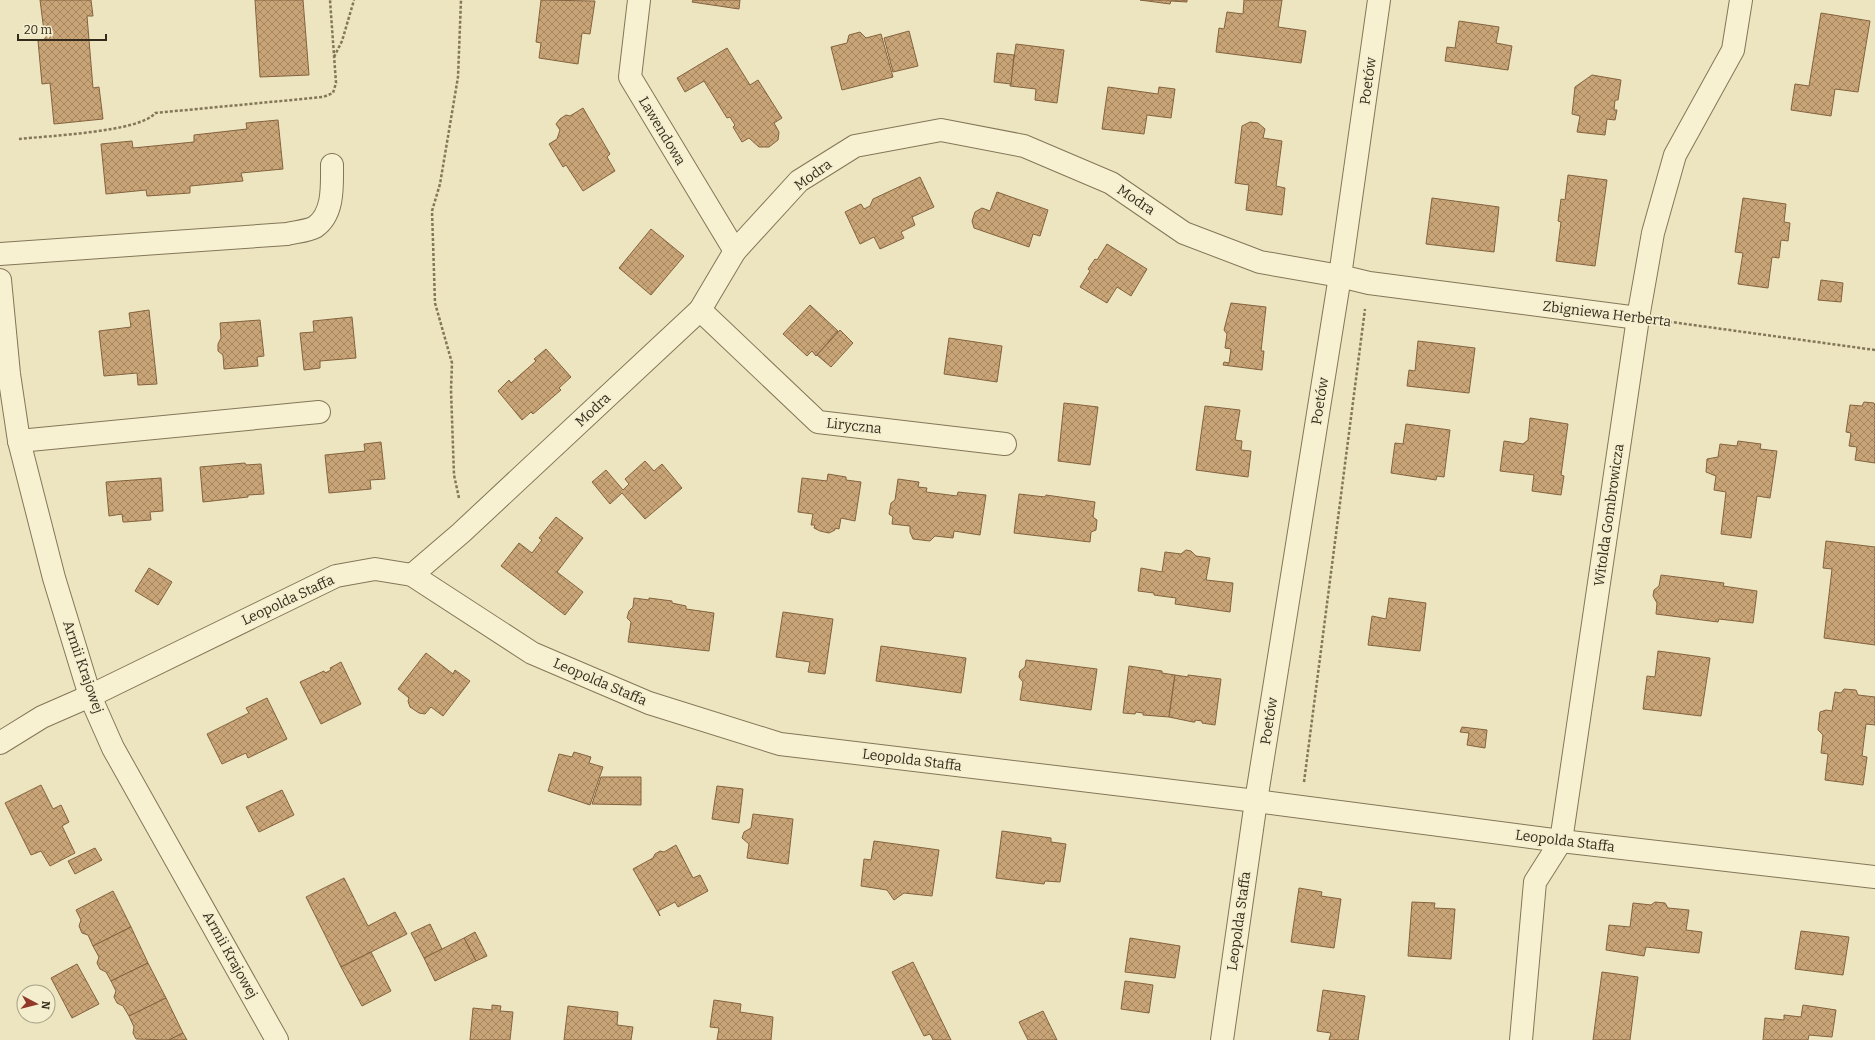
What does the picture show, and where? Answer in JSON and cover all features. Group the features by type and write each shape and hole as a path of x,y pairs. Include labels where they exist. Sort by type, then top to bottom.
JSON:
{"street":[{"name":"Lawendowa","path":"639,0 630,77 735,251"},
{"name":"Poetów","path":"1256,801 1340,276 1379,0"},
{"name":"Witolda Gombrowicza","path":"1521,1040 1535,882 1561,841 1638,318 1653,233 1675,155 1733,50 1741,0"},
{"name":"Modra","path":"412,575 467,528 700,310 735,251 799,181 855,146 941,130 1024,146 1111,183 1184,233 1260,262 1340,276"},
{"path":"0,254 287,234 314,228 326,214 332,191 332,165"},
{"name":"Zbigniewa Herberta","path":"1340,276 1369,283 1638,318"},
{"name":"Armii Krajowej","path":"0,280 9,374 19,441 54,578 90,696 113,748 277,1040"},
{"name":"Liryczna","path":"700,310 818,422 1005,444"},
{"path":"19,441 319,412"},
{"name":"Leopolda Staffa","path":"0,743 42,717 90,696 336,576 375,569 412,575 532,653 649,703 780,744 1256,801 1561,841 1875,877"},
{"name":"Leopolda Staffa","path":"1222,1040 1256,801"}],"path":[{"path":"19,139 100,131 147,120 155,113 323,97 333,93 336,83 330,0"},
{"path":"334,58 342,41 354,0"},
{"path":"461,0 458,77 440,184 432,211 435,303 452,364 451,390 454,475 461,504"},
{"path":"1302,808 1303,786 1369,283"},
{"name":"Zbigniewa Herberta","path":"1638,318 1875,350"}],"building":[{"path":"40,0 91,0 93,16 87,16 93,88 99,87 103,119 54,124 50,83 42,84 38,41 45,39"},
{"path":"255,0 303,0 309,75 260,77"},
{"path":"541,0 595,1 590,34 582,33 578,64 539,58 541,43 536,42"},
{"path":"693,0 740,0 739,9 692,2"},
{"path":"1140,0 1187,0 1187,2 1171,1 1170,4"},
{"path":"1244,0 1282,0 1278,27 1306,31 1301,63 1216,52 1219,28 1224,29 1227,12 1243,14"},
{"path":"1821,13 1870,21 1858,92 1835,89 1831,116 1791,110 1795,84 1809,86"},
{"path":"1459,21 1499,27 1496,43 1512,46 1508,70 1445,61 1447,47 1455,48"},
{"path":"909,31 918,66 893,72 884,38"},
{"path":"860,32 866,38 881,34 893,77 842,90 831,47 847,43 849,35"},
{"path":"1016,44 1064,50 1057,103 1035,100 1036,89 1010,86"},
{"path":"727,48 750,85 758,80 782,118 774,123 779,132 778,140 769,147 759,147 749,138 742,142 733,127 735,125 730,117 727,118 704,81 685,92 677,78"},
{"path":"997,53 1014,55 1011,84 994,82"},
{"path":"1592,75 1621,80 1618,100 1615,100 1614,110 1617,110 1615,120 1607,119 1605,135 1577,132 1580,116 1572,114 1575,87"},
{"path":"1108,87 1158,94 1159,87 1175,89 1171,118 1147,115 1144,134 1102,129"},
{"path":"583,108 610,154 607,157 615,171 583,191 566,165 563,167 549,144 557,139 560,130 556,124 560,119 566,115 570,116"},
{"path":"278,120 283,169 241,173 243,181 190,186 190,193 147,196 146,190 106,194 101,144 132,141 133,148 194,142 194,135 247,129 246,123"},
{"path":"1250,122 1258,123 1265,129 1263,138 1282,141 1276,186 1285,188 1282,215 1246,210 1249,185 1235,183 1242,126"},
{"path":"1568,175 1607,180 1595,266 1556,261 1561,222 1558,221 1561,199 1565,200"},
{"path":"920,177 934,207 912,217 915,225 901,232 904,238 880,249 874,237 860,244 845,212 861,204 864,209 870,206 873,199"},
{"path":"997,192 1048,210 1040,236 1033,234 1029,247 974,228 972,221 975,212 982,208 990,211"},
{"path":"1432,198 1499,207 1494,252 1426,244"},
{"path":"1743,198 1786,204 1784,222 1790,223 1788,241 1781,240 1779,258 1772,257 1768,288 1738,284 1743,253 1735,252"},
{"path":"651,229 684,256 651,295 619,268"},
{"path":"1107,244 1147,269 1131,296 1117,287 1107,303 1080,287 1090,271 1088,269 1095,259 1097,260"},
{"path":"1821,280 1843,283 1841,302 1818,300"},
{"path":"1231,303 1266,307 1261,351 1264,351 1262,370 1223,365 1224,362 1229,363 1231,349 1225,348 1227,334 1224,330"},
{"path":"810,305 838,331 816,356 812,351 807,356 783,334"},
{"path":"149,310 157,384 138,385 137,373 104,376 99,331 131,327 129,313"},
{"path":"352,317 356,358 320,361 320,368 304,370 300,333 314,332 313,321"},
{"path":"260,320 264,356 257,357 258,366 224,369 223,355 218,351 218,344 221,338 220,323"},
{"path":"840,330 853,343 831,367 817,355"},
{"path":"949,338 1002,346 997,382 944,374"},
{"path":"1418,341 1475,348 1469,393 1407,386 1409,370 1415,371"},
{"path":"546,349 571,377 559,388 561,390 533,414 531,412 522,420 498,391 509,380 511,383 536,361 534,359"},
{"path":"1864,402 1874,403 1875,406 1875,463 1855,460 1857,447 1849,446 1851,433 1846,432 1850,405 1862,406"},
{"path":"1064,403 1098,407 1090,465 1058,461"},
{"path":"1205,406 1240,410 1235,440 1242,441 1241,450 1251,451 1248,477 1196,470"},
{"path":"1530,418 1568,424 1561,475 1564,476 1561,495 1532,491 1534,475 1500,471 1504,441 1523,444 1528,440"},
{"path":"1406,424 1450,430 1444,477 1437,476 1436,480 1391,473 1395,443 1403,444"},
{"path":"1738,441 1761,444 1760,449 1777,451 1770,498 1757,496 1751,538 1721,534 1726,492 1714,490 1716,476 1706,472 1707,459 1718,457 1720,444 1737,446"},
{"path":"381,442 385,479 370,480 371,489 329,493 325,455 365,451 364,444"},
{"path":"645,461 654,471 662,464 682,488 645,519 622,493 610,504 592,482 606,470 623,490 629,484 625,479"},
{"path":"245,463 246,465 261,464 264,494 203,502 200,467"},
{"path":"828,474 846,477 846,480 861,482 855,521 841,518 839,529 835,528 835,530 829,533 820,531 814,528 815,525 811,525 813,514 798,512 802,478 827,481"},
{"path":"161,478 163,511 150,512 151,520 123,522 122,514 109,516 106,482"},
{"path":"898,479 919,482 918,487 927,488 926,492 957,496 958,492 986,495 980,535 954,531 953,538 935,536 930,541 913,539 910,532 910,526 892,524 893,517 889,514 891,503 895,500"},
{"path":"1019,494 1045,497 1046,495 1095,502 1093,517 1097,520 1096,530 1091,532 1090,542 1014,533"},
{"path":"556,517 583,538 557,572 583,592 565,615 501,566 519,543 532,553 542,540 539,538"},
{"path":"1826,541 1875,547 1875,645 1824,638 1832,569 1823,568"},
{"path":"1186,550 1191,551 1196,556 1210,558 1206,580 1233,583 1230,612 1175,604 1176,598 1138,591 1141,568 1162,572 1165,552 1181,554"},
{"path":"149,568 172,582 158,605 135,591"},
{"path":"1661,575 1724,583 1723,586 1757,591 1753,623 1719,619 1718,622 1656,614 1657,603 1653,596 1654,590 1659,586"},
{"path":"634,598 672,601 672,603 686,606 686,609 714,613 709,651 628,642 631,622 627,618 629,611 633,607"},
{"path":"1389,598 1426,603 1420,651 1368,645 1372,616 1386,619"},
{"path":"783,612 833,619 825,674 808,672 810,662 776,657"},
{"path":"881,646 966,658 961,693 876,681"},
{"path":"1658,651 1710,658 1701,716 1643,709 1647,676 1655,677"},
{"path":"426,653 453,674 455,670 470,681 443,716 431,707 425,714 419,713 410,707 408,701 409,698 398,689"},
{"path":"1026,660 1097,669 1091,710 1020,700 1023,682 1019,677 1020,671 1025,667"},
{"path":"341,662 361,704 321,724 300,682 324,671 325,673 331,670 330,668"},
{"path":"1129,666 1162,671 1162,673 1175,675 1169,717 1143,715 1143,713 1136,712 1135,714 1123,713"},
{"path":"1175,675 1221,679 1215,725 1202,723 1202,721 1195,720 1195,722 1193,722 1169,717"},
{"path":"1844,689 1856,690 1858,695 1875,697 1875,725 1866,724 1862,756 1867,757 1863,785 1825,780 1828,754 1821,753 1823,735 1818,730 1820,712 1826,710 1832,711 1835,692 1841,693"},
{"path":"267,698 287,739 248,758 246,753 222,764 207,734 249,713 246,708"},
{"path":"1462,727 1487,730 1485,748 1467,745 1469,733 1460,732"},
{"path":"574,752 591,757 589,763 603,767 590,805 548,791 559,754 572,757"},
{"path":"601,777 641,777 641,805 592,804"},
{"path":"41,785 53,809 61,805 69,822 62,826 75,853 50,866 41,851 31,855 5,803"},
{"path":"717,786 743,789 739,823 712,819"},
{"path":"282,790 294,815 259,832 246,807"},
{"path":"753,814 793,819 788,864 747,858 749,844 742,838 744,832 751,828"},
{"path":"1002,831 1051,838 1051,842 1066,844 1060,882 1045,881 1044,884 996,878"},
{"path":"874,841 939,850 932,896 904,893 894,900 887,890 861,886 864,859 871,860"},
{"path":"676,845 693,878 700,875 708,891 678,907 675,902 658,911 660,916 633,869 653,858 655,854 660,851 664,852"},
{"path":"95,848 102,860 75,874 68,861"},
{"path":"344,878 368,926 395,912 407,934 341,967 306,897"},
{"path":"1299,888 1322,892 1321,896 1341,899 1334,948 1291,942"},
{"path":"113,891 131,927 93,946 88,935 82,933 79,926 81,920 76,910"},
{"path":"1412,902 1435,903 1434,908 1455,909 1451,959 1408,956"},
{"path":"1655,902 1665,903 1668,908 1689,910 1686,930 1702,932 1699,953 1646,947 1644,956 1606,950 1609,925 1630,927 1633,903 1651,905"},
{"path":"430,924 442,949 424,958 411,933"},
{"path":"131,927 148,963 111,981 106,972 100,969 97,963 99,957 93,946"},
{"path":"1801,931 1849,937 1843,975 1795,969"},
{"path":"475,932 487,956 476,961 464,938"},
{"path":"464,938 476,961 435,981 424,958"},
{"path":"1130,938 1180,946 1175,978 1125,972"},
{"path":"371,952 391,991 362,1006 341,967"},
{"path":"913,962 951,1040 933,1040 930,1034 924,1036 892,972"},
{"path":"148,963 166,998 129,1016 123,1006 117,1003 114,997 116,991 111,981"},
{"path":"77,964 99,1004 72,1018 56,988 56,984 54,984 51,978"},
{"path":"1602,972 1638,977 1630,1040 1593,1040"},
{"path":"1125,981 1153,985 1149,1013 1121,1009"},
{"path":"1323,990 1365,996 1358,1040 1329,1040 1331,1033 1317,1031"},
{"path":"166,998 183,1033 169,1040 136,1039 133,1033 134,1027 129,1016"},
{"path":"714,1000 741,1004 740,1012 773,1017 771,1040 717,1040 719,1028 710,1027"},
{"path":"492,1005 501,1006 500,1011 513,1012 510,1040 470,1040 473,1008 492,1010"},
{"path":"1803,1005 1836,1010 1832,1037 1809,1035 1808,1040 1763,1040 1765,1018 1784,1020 1784,1015 1801,1017"},
{"path":"568,1006 618,1012 617,1025 633,1027 631,1040 564,1040"},
{"path":"1043,1011 1057,1040 1028,1040 1019,1022"},
{"path":"183,1033 187,1040 169,1040"}]}
